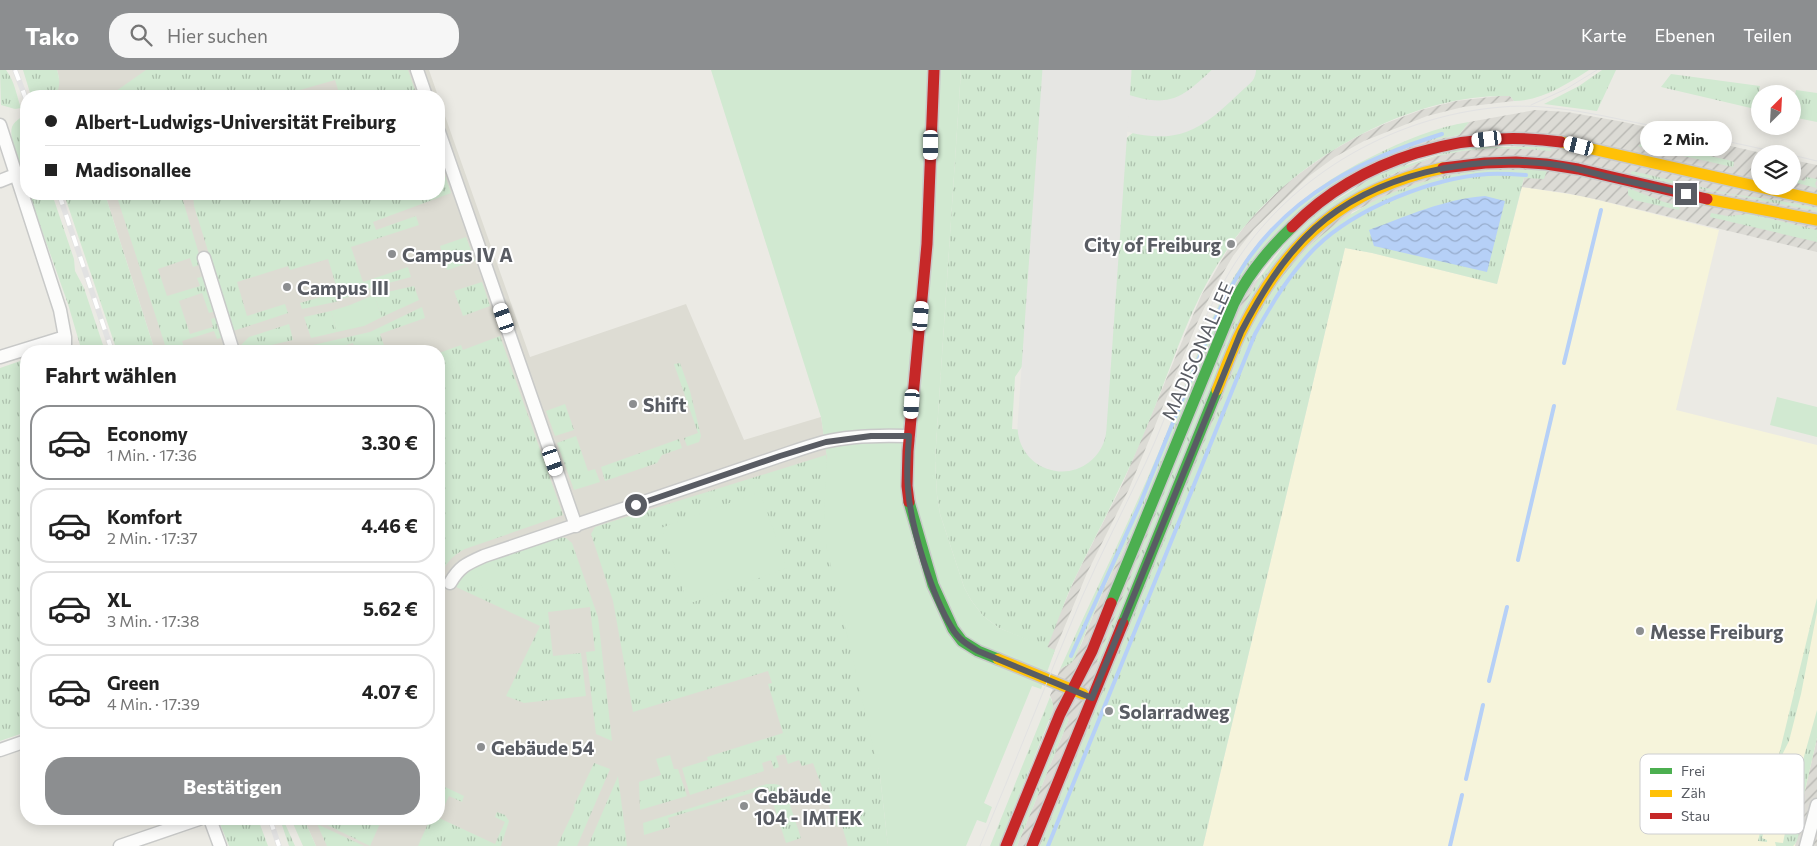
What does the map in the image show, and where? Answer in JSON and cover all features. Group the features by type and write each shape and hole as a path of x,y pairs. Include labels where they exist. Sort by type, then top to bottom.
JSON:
{"main road":[{"path":"934,70 927,244 909,436 908,486 910,509 931,579 952,629 962,641 978,651 1092,698"},
{"name":"MADISONALLEE","path":"1006,846 1060,714 1092,650 1223,327 1240,292 1273,245 1291,226 1329,194 1383,164 1432,148 1451,143 1487,139 1536,139 1563,142 1738,184 1817,200"},
{"name":"MADISONALLEE","path":"1032,846 1241,332 1257,300 1278,270 1300,243 1334,213 1389,184 1424,173 1480,162 1512,161 1554,165 1702,198 1817,220"}],"street":[{"path":"417,70 424,90"},
{"path":"0,125 20,187"},
{"path":"445,149 576,526"},
{"path":"0,181 16,175"},
{"path":"24,200 60,310 65,345"},
{"path":"204,258 231,345"},
{"path":"40,345 65,337"},
{"path":"0,358 20,352"},
{"path":"450,584 456,572 466,564 780,456 826,442 871,436 909,436"},
{"path":"0,750 20,743"},
{"path":"1806,846 1817,805"},
{"path":"120,846 181,825"},
{"path":"212,825 220,846"}],"shaded area":[{"path":"57,70 429,70 436,90 58,90 59,78"},
{"path":"1510,96 1514,101 1463,107 1427,116 1364,141 1335,157 1309,176 1254,229 1233,256 1198,321 1129,489 1087,573 1047,669 1037,643 1062,609 1076,576 1122,485 1201,296 1231,244 1249,221 1281,188 1303,171 1333,150 1362,134 1421,110 1456,101"},
{"path":"1535,110 1567,112 1624,122 1751,151 1751,195 1801,195 1801,162 1817,165 1817,252 1599,200 1522,187 1524,178 1547,171 1441,177 1402,189 1352,212 1040,846 1017,846 1069,719 1049,720 1052,700 1050,696 1060,669 1071,663 1081,645 1107,582 1139,519 1220,314 1393,153 1426,141 1459,135 1469,122","holes":["1493,144 1551,151 1493,148 1437,156 1382,179 1419,157"]},
{"path":"445,116 530,357 686,304 744,440 821,417 888,846 316,846 307,825 445,825 445,345 153,345 107,200 445,200"},
{"name":"Messe Freiburg","path":"1522,187 1582,196 1719,230 1676,410 1817,445 1817,738 1804,802 1804,754 1640,754 1640,834 1797,834 1795,846 1203,846 1345,248 1497,284"},
{"path":"1817,738 1817,846 1795,846 1798,834 1804,834 1804,795"}],"green space":[{"path":"0,70 6,70 13,84 20,108 15,109 1,105"},
{"path":"23,70 57,70 59,77 58,90 29,90"},
{"path":"146,70 408,70 415,90 338,90 335,80 300,90 118,90"},
{"path":"711,70 961,70 935,460 940,514 964,587 983,616 999,628 1055,650 1041,689 1032,686 984,803 992,807 986,823 977,820 966,846 888,846 880,776 827,549 824,514 827,458 821,417"},
{"path":"961,70 1058,70 1038,343 1015,377 1012,429 1093,435 1112,159 1122,144 1132,134 1138,130 1177,123 1191,117 1215,99 1245,70 1589,70 1553,91 1534,98 1514,101 1510,96 1475,98 1438,105 1402,116 1367,131 1333,150 1302,172 1273,196 1249,221 1222,257 1200,296 1140,443 1072,585 1047,648 999,628 983,616 971,600 964,587 940,514 937,495 935,460"},
{"path":"1119,70 1223,70 1203,89 1183,104 1161,109 1148,106 1127,93 1121,83"},
{"path":"1602,70 1616,70 1597,111 1544,104 1579,86"},
{"path":"1671,74 1753,85 1751,85 1751,108 1661,87"},
{"path":"1801,91 1817,93 1817,122 1801,119"},
{"path":"20,118 20,168 11,133 12,127"},
{"path":"1469,122 1459,135 1426,141 1393,153 1262,250 1139,519 1107,582 1075,658 1071,663 1060,669 1148,477 1213,316 1235,275 1251,253 1286,214 1306,197 1349,168 1384,150 1420,135 1444,127"},
{"path":"1644,142 1728,160 1734,162 1733,167 1638,146"},
{"path":"1463,147 1551,147 1551,151 1493,148 1437,156 1382,179 1290,245 1099,662 1097,661 1211,376 1238,315 1259,279 1286,243 1320,210 1379,174"},
{"path":"1488,170 1547,170 1544,179 1524,178 1497,284 1345,248 1203,846 1040,846 1247,337 1269,295 1292,264 1315,241 1339,222 1366,205 1425,181 1456,174"},
{"path":"1632,171 1731,194 1817,208 1817,211 1630,175"},
{"path":"445,176 451,193 445,195"},
{"path":"1806,177 1817,179 1815,184 1817,188 1801,184 1801,180 1805,181"},
{"path":"1628,188 1680,206 1679,210 1634,200 1628,195"},
{"path":"31,200 54,200 74,259 75,271 84,288 103,345 80,345 68,304"},
{"path":"66,200 107,200 153,345 115,345"},
{"path":"118,200 183,200 202,264 193,267 190,258 158,269 167,296 200,286 197,278 205,276 216,311 209,313 202,293 179,301 190,334 213,327 211,319 217,317 224,337 217,339 214,331 182,341 183,345 165,345"},
{"path":"194,200 432,200 373,222 376,230 416,216 419,225 351,247 363,282 408,267 411,277 370,288 335,302 302,309 300,303 338,292 328,259 290,270 288,266 237,282 247,316 285,304 288,313 233,331"},
{"path":"1711,213 1727,216 1751,214 1817,230 1817,242 1710,217"},
{"path":"466,237 475,261 447,270 440,246"},
{"path":"482,282 490,306 463,316 454,291"},
{"path":"414,286 419,300 382,317 374,295"},
{"path":"374,295 382,317 364,326 337,332 331,311"},
{"path":"422,307 425,318 380,334 384,345 354,345 353,343 346,345 313,345 370,332"},
{"path":"331,311 337,332 311,338 304,317"},
{"path":"289,324 293,340 271,345 241,345 249,337"},
{"path":"500,336 563,515 465,549 456,554 445,567 445,351 461,345 463,350"},
{"path":"20,361 20,734 0,741 0,368"},
{"path":"680,363 690,391 701,436 699,442 687,446 684,438 698,433 674,364"},
{"path":"1777,397 1817,407 1817,437 1770,425"},
{"path":"565,404 574,430 555,436 546,411"},
{"path":"576,436 588,471 595,469 600,482 574,490 557,443"},
{"path":"679,439 682,448 662,455 657,463 605,481 601,467"},
{"path":"826,455 880,776 888,846 848,846 842,826 837,827 813,763 802,766 799,760 788,764 785,754 776,756 779,767 774,769 771,760 762,763 764,771 690,795 682,768 708,760 707,757 783,733 768,684 772,683 768,671 633,712 613,601 591,534 595,527"},
{"path":"760,492 787,568 688,604 661,528"},
{"path":"560,537 566,538 572,543 598,617 612,741 596,734 586,652 595,651 590,607 548,612 553,656 581,653 586,696 524,703 506,696 540,626 456,587 466,574 479,564"},
{"path":"496,567 502,584 484,591 477,573"},
{"path":"1817,598 1817,612 1801,694 1789,741 1783,754 1779,754"},
{"path":"1050,697 1053,710 999,846 990,846"},
{"path":"1817,710 1817,738 1804,795 1804,756"},
{"path":"1066,717 1069,719 1017,846 1013,846"},
{"path":"670,755 674,769 678,769 687,796 640,810 639,782 661,775 656,759"},
{"path":"594,763 610,769 577,846 557,846 575,808 574,806"},
{"path":"618,776 627,846 588,846"},
{"path":"767,784 779,785 785,790 801,838 786,843 768,788 668,818 670,827 644,835 643,823"},
{"path":"445,787 464,796 462,802 449,796 445,804"},
{"path":"497,812 505,815 509,821 501,846 418,846 427,825 445,825 445,821 495,844 505,822 495,817"},
{"path":"220,825 260,825 268,846 229,846"},
{"path":"282,825 286,825 295,846 289,846"},
{"path":"294,825 307,825 316,846 303,846"},
{"path":"317,825 364,846 327,846"},
{"path":"327,825 379,825 370,846"},
{"path":"1760,834 1763,834 1762,838 1767,840 1767,842 1758,841"},
{"path":"1785,834 1799,834 1793,846 1776,846 1775,842 1783,843"}],"water":[{"path":"1485,196 1505,201 1487,272 1374,246 1369,230 1440,204"}],"waterway":[{"path":"1071,656 1140,504 1212,326 1246,262 1286,216 1333,181 1386,154 1442,134"},
{"path":"1048,846 1255,334 1290,278 1316,247 1333,233 1352,220 1396,197 1443,182 1466,177 1493,174 1526,175"},
{"path":"1564,363 1601,210"},
{"path":"1518,560 1554,406"},
{"path":"1489,681 1507,607"},
{"path":"1466,779 1483,705"},
{"path":"1450,846 1462,795"}],"taxiway":[{"path":"1087,77 1092,91 1099,99 1109,105 1133,115 1158,118 1180,115 1196,107 1238,70"}],"runway":[{"path":"1062,427 1087,70"}],"tram line":[{"path":"1531,105 1566,89 1597,70"},
{"path":"980,846 1082,597 1146,462 1203,323 1226,278 1249,243 1277,211 1308,183 1343,159 1380,139 1419,124 1460,113 1502,107 1553,108 1587,113 1751,147"},
{"path":"1801,157 1817,161"}],"railway":[{"path":"15,70 23,90"},
{"path":"61,200 110,345"},
{"path":"272,825 279,846"}],"traffic: fast":[{"path":"1111,603 1234,303 1260,262 1292,227"},
{"path":"1123,623 1217,390"},
{"path":"909,502 933,585 953,629 962,641 978,651 998,659"}],"traffic: slow":[{"path":"1561,142 1817,200"},
{"path":"1217,390 1238,337 1259,298 1278,270 1299,245 1322,223 1348,205 1376,190 1408,177 1443,168"},
{"path":"1707,199 1817,220"},
{"path":"998,659 1083,694"}],"traffic: jam":[{"path":"909,502 907,486 908,451 927,244 934,70"},
{"path":"1292,227 1319,203 1350,182 1382,166 1416,153 1452,144 1488,140 1525,139 1561,142"},
{"path":"1443,168 1485,163 1516,162 1546,164 1578,169 1707,199"},
{"path":"1006,846 1060,714 1092,651 1111,603"},
{"path":"1032,846 1123,623"}],"place":[{"name":"City of Freiburg","path":"1231,244"},
{"name":"Campus IV A","path":"392,254"},
{"name":"Campus III","path":"287,287"},
{"name":"Shift","path":"633,404"},
{"name":"Messe Freiburg","path":"1640,631"},
{"name":"Solarradweg","path":"1109,711"},
{"name":"Gebäude 54","path":"481,747"},
{"name":"Gebäude 104 - IMTEK","path":"744,806"}],"route":[{"path":"636,505 826,442 856,437 909,436 908,486 910,509 933,585 952,629 962,641 978,651 1092,698 1241,332 1257,300 1278,270 1315,228 1352,202 1389,184 1435,170 1480,162 1512,161 1554,165 1686,194"}]}
